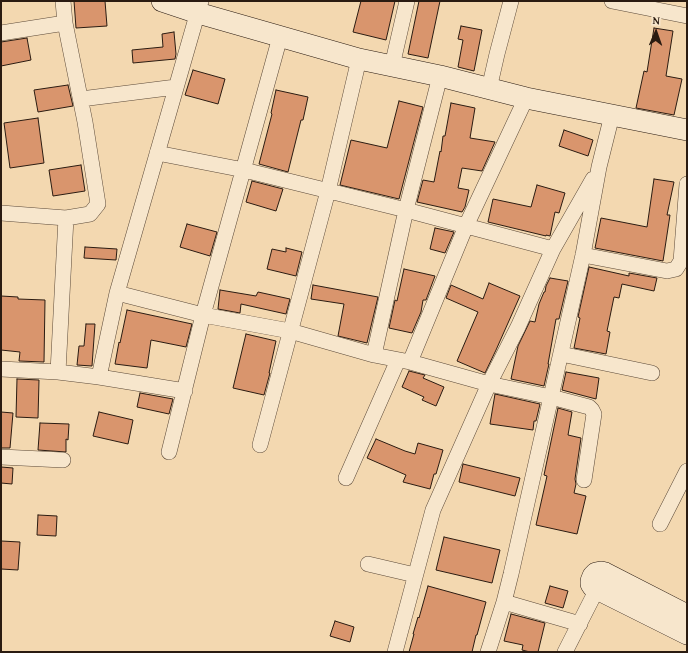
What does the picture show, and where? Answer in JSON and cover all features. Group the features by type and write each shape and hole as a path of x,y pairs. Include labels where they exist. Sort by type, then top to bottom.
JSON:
{"street":[{"path":"1,213 66,218 90,214 98,204 81,99 65,23 63,1"},
{"path":"162,1 200,7 280,37 359,59 440,76 526,98 687,130"},
{"path":"392,66 407,1"},
{"path":"489,89 501,36 511,1"},
{"path":"612,1 628,2 687,16"},
{"path":"99,377 117,293 200,7"},
{"path":"1,32 65,23"},
{"path":"169,452 203,315 280,37"},
{"path":"260,445 328,191 359,59"},
{"path":"374,355 406,210 440,76"},
{"path":"81,99 176,87"},
{"path":"346,478 404,361 526,98"},
{"path":"488,652 504,602 583,255 599,167 612,115"},
{"path":"157,153 244,170 406,210 554,249"},
{"path":"395,652 433,510 489,384 518,327 554,249 599,167"},
{"path":"583,255 667,271 676,269 680,261 687,184"},
{"path":"58,372 66,218"},
{"path":"117,293 203,315 290,331 374,355 404,361 489,384 551,397 589,407 594,414 584,480"},
{"path":"561,354 652,373"},
{"path":"1,369 58,372 185,391"},
{"path":"1,457 63,460"},
{"path":"660,524 687,471"},
{"path":"368,564 416,575"},
{"path":"687,615 605,573 596,573 590,581 593,587 687,634"},
{"path":"565,652 598,589"},
{"path":"504,602 580,624"}],"building":[{"path":"74,1 105,1 107,26 76,28"},
{"path":"361,1 395,1 386,40 353,32"},
{"path":"419,1 440,1 428,58 408,54"},
{"path":"461,26 482,30 474,71 458,67 463,40 458,39"},
{"path":"654,28 673,31 666,76 682,79 674,115 636,108 644,71 647,72"},
{"path":"174,32 175,59 133,63 132,50 163,47 162,34"},
{"path":"27,38 31,60 1,66 1,42"},
{"path":"193,70 225,79 218,104 185,95"},
{"path":"68,85 73,106 38,112 34,90"},
{"path":"276,90 308,97 288,172 259,164 272,114"},
{"path":"399,101 423,107 399,199 340,185 351,140 387,148"},
{"path":"451,103 475,108 470,138 495,142 482,171 462,168 458,188 469,190 465,207 462,212 417,202 423,180 434,182"},
{"path":"38,118 44,163 10,168 4,123"},
{"path":"564,130 593,140 588,156 559,146"},
{"path":"81,165 85,191 53,196 49,170"},
{"path":"654,179 674,182 667,215 670,215 663,261 595,248 601,218 647,227"},
{"path":"252,181 283,189 276,211 246,202"},
{"path":"537,185 565,193 559,213 555,212 550,236 488,222 493,199 531,207"},
{"path":"187,224 217,232 210,256 180,247"},
{"path":"435,228 454,232 445,253 430,249"},
{"path":"85,247 117,249 116,260 84,258"},
{"path":"286,248 302,252 296,276 267,269 272,249 286,252"},
{"path":"589,267 629,276 629,273 657,278 654,291 622,284 619,298 614,297 607,331 610,332 606,354 574,348 580,318 578,317"},
{"path":"404,269 435,276 426,300 423,300 421,312 412,333 389,328"},
{"path":"550,278 568,281 559,319 556,319 544,386 511,379 518,346 530,321 535,322 539,304"},
{"path":"489,283 520,296 485,373 457,361 478,312 446,298 451,285 483,299"},
{"path":"313,285 378,297 367,343 338,336 344,304 311,299"},
{"path":"220,290 256,296 258,292 290,299 286,314 241,304 240,313 218,309"},
{"path":"1,296 18,297 18,299 45,300 44,362 19,361 20,352 1,350"},
{"path":"127,310 192,324 186,347 151,340 147,368 115,364"},
{"path":"86,324 95,324 92,366 77,365 79,346 84,346"},
{"path":"246,334 276,341 264,395 233,388"},
{"path":"409,371 425,375 423,378 444,387 436,406 422,400 424,397 402,387"},
{"path":"566,372 599,378 596,399 562,390"},
{"path":"17,379 39,380 38,418 16,417"},
{"path":"140,393 173,399 169,414 137,407"},
{"path":"495,394 540,404 536,421 534,421 533,430 490,424"},
{"path":"558,408 572,412 568,435 581,438 574,493 586,496 577,534 536,525 547,476 544,475"},
{"path":"1,412 13,413 10,448 1,448"},
{"path":"99,412 133,420 128,444 93,436"},
{"path":"40,423 69,424 68,440 66,439 66,452 38,450"},
{"path":"376,439 415,454 418,443 443,450 430,489 403,482 406,475 367,458"},
{"path":"463,464 520,478 515,496 459,482"},
{"path":"1,467 13,468 12,484 1,483"},
{"path":"38,515 57,516 56,536 37,535"},
{"path":"444,537 500,550 492,583 436,570"},
{"path":"1,541 20,542 18,570 1,569"},
{"path":"428,586 486,602 472,652 409,652"},
{"path":"550,586 568,591 563,608 545,603"},
{"path":"511,614 545,623 538,652 522,650 523,645 504,641"},
{"path":"335,621 354,627 350,642 330,636"}]}
